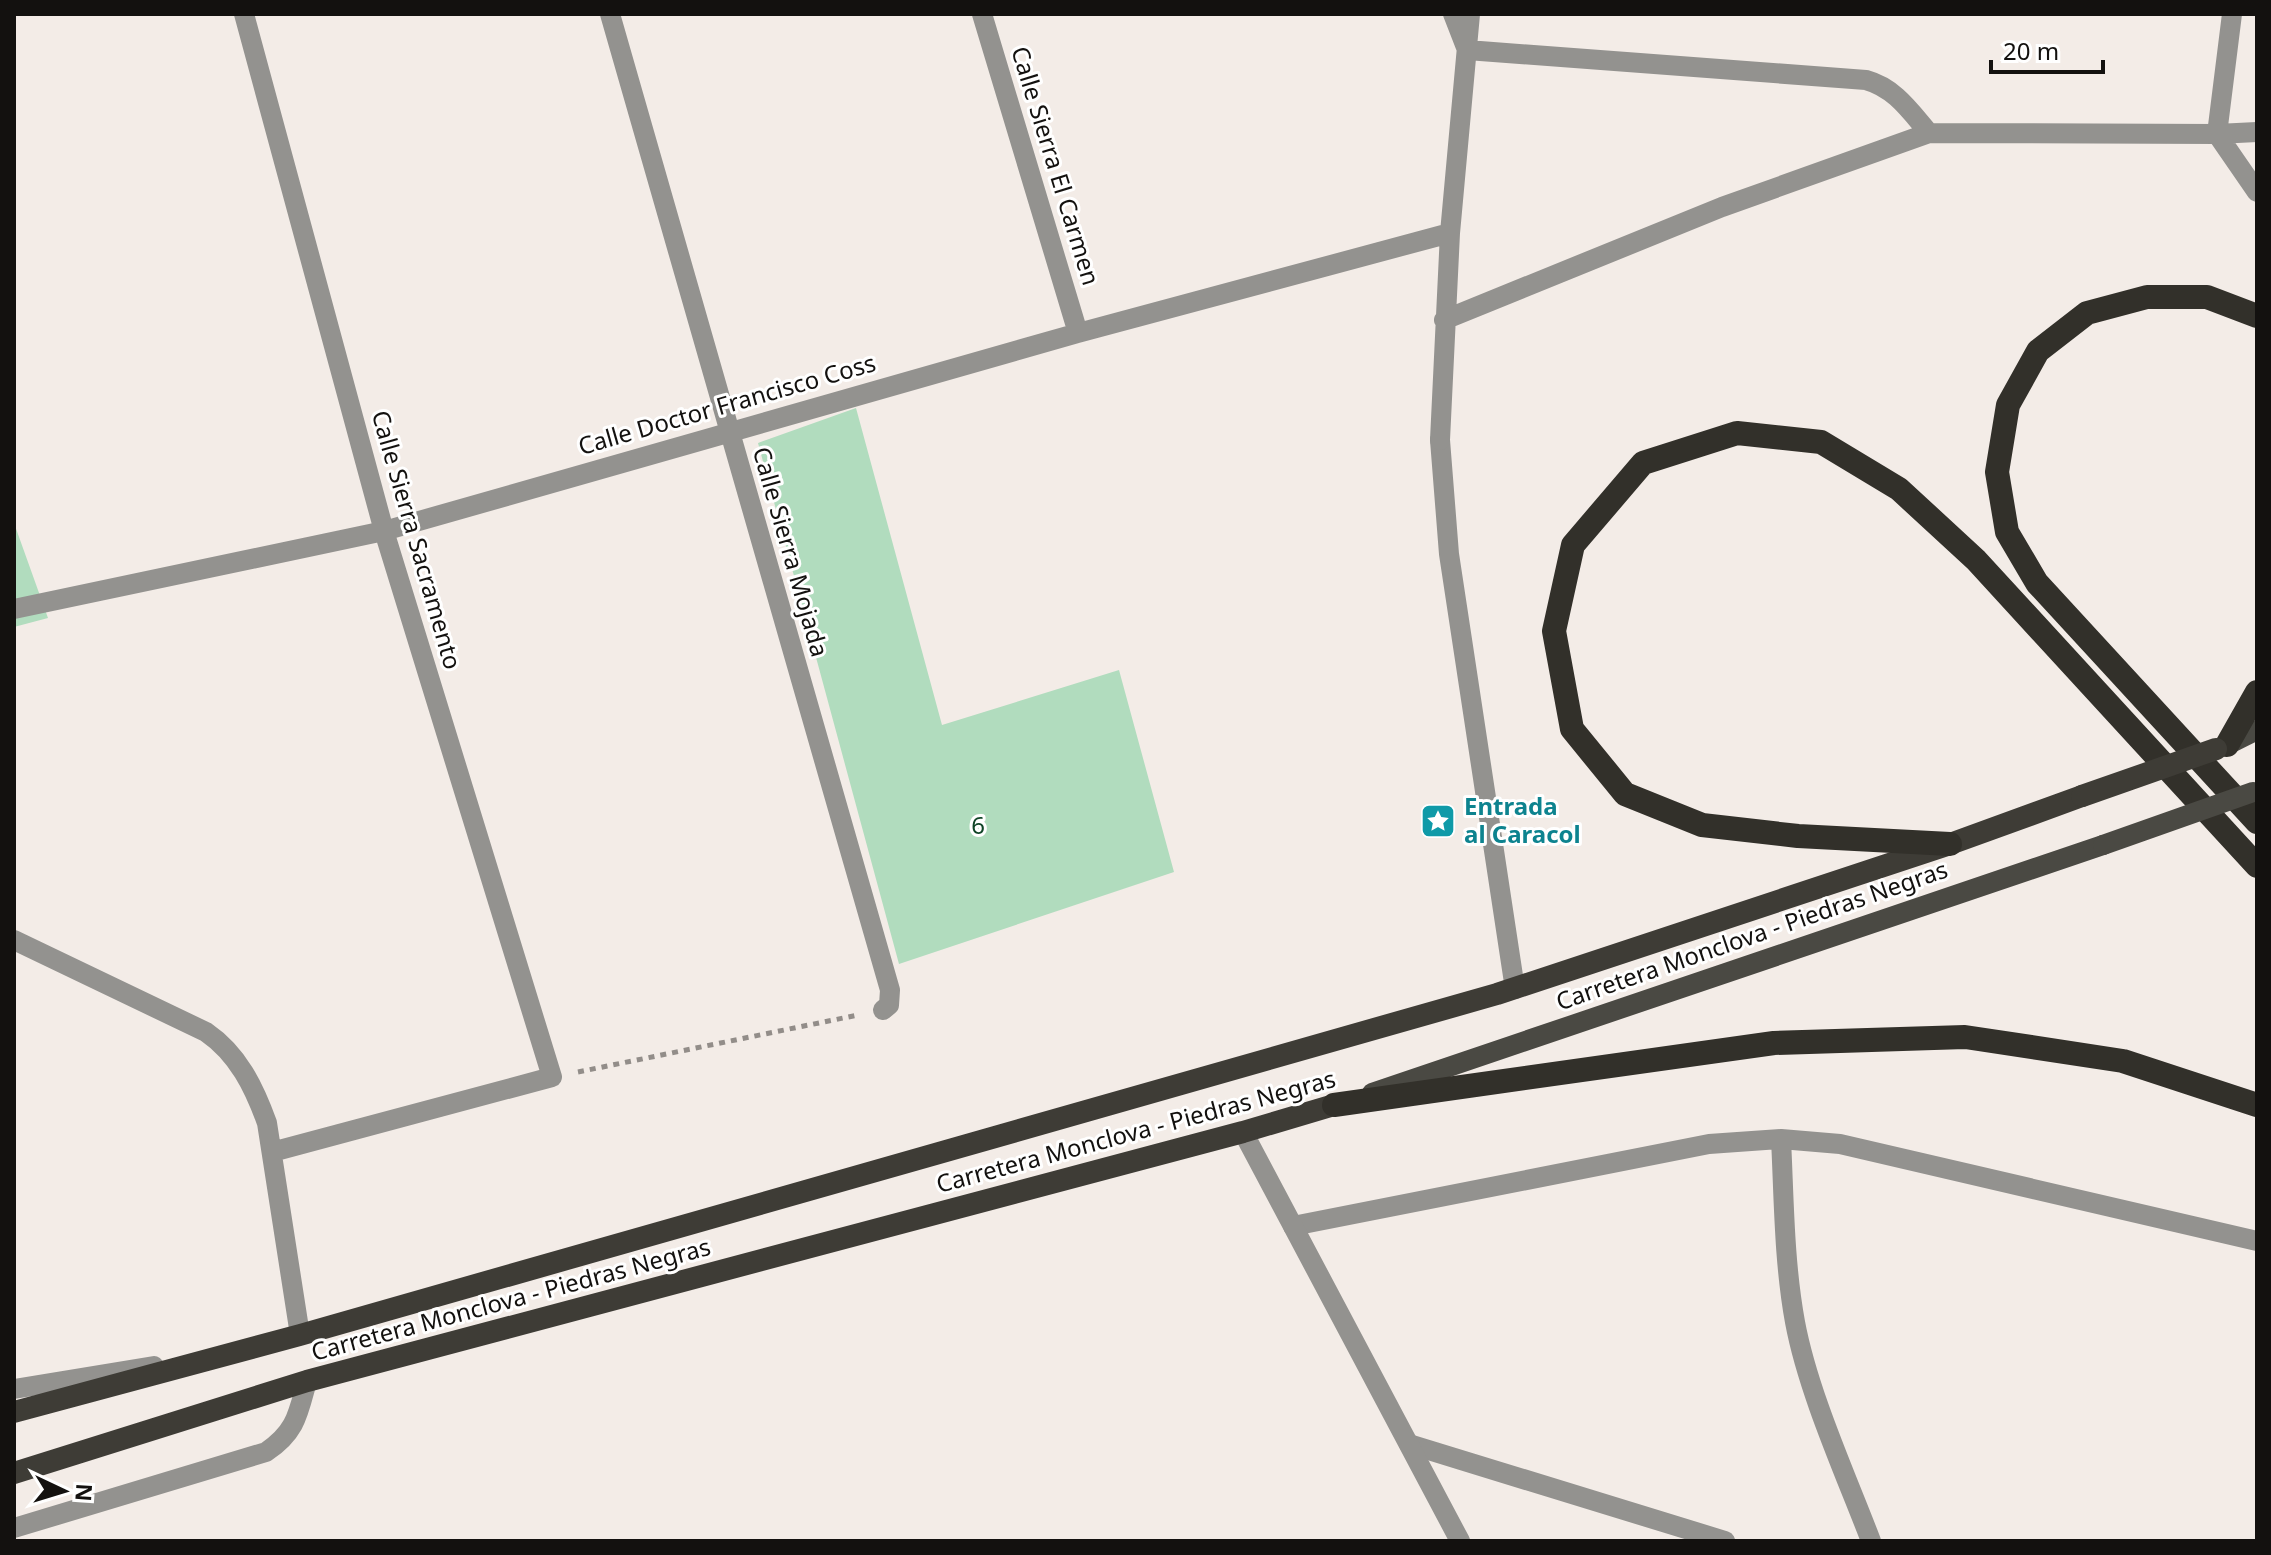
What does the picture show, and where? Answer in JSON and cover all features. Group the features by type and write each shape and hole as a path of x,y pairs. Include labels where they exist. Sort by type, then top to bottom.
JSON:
{"highway":[{"path":"2257,316 2207,297 2147,297 2087,313 2038,351 2008,405 1997,472 2007,532 2037,583 2257,822"},
{"path":"1950,844 1798,836 1702,825 1625,794 1572,729 1554,631 1573,545 1643,463 1737,433 1821,442 1899,489 1976,560 2257,866"},
{"path":"2221,747 2257,692"},
{"name":"Carretera Monclova - Piedras Negras","path":"14,1412 300,1335 1515,989 1950,844 2221,747"},
{"path":"1334,1105 1774,1043 1965,1037 2123,1061 2257,1105"},
{"name":"Carretera Monclova - Piedras Negras","path":"14,1473 307,1381 1243,1132 1334,1105"}],"main road":[{"name":"Carretera Monclova - Piedras Negras","path":"2221,747 2257,730"},
{"name":"Carretera Monclova - Piedras Negras","path":"1334,1105 2255,792"}],"street":[{"name":"Calle Sierra Sacramento","path":"244,14 384,531 552,1077"},
{"name":"Calle Sierra Mojada","path":"610,14 890,990 889,1005 883,1010"},
{"name":"Calle Sierra El Carmen","path":"982,14 1078,333"},
{"path":"1453,14 1467,50"},
{"path":"1470,14 1450,233 1440,440 1449,554 1515,989"},
{"path":"2232,14 2217,134 2257,192"},
{"path":"1467,50 1866,80 1881,84 1895,93 1929,133"},
{"path":"1444,320 1709,212 1929,133 2257,132"},
{"name":"Calle Doctor Francisco Coss","path":"14,609 384,531 1078,333 1450,233"},
{"path":"14,940 206,1032 220,1041 240,1066 255,1091 267,1123 300,1335"},
{"path":"272,1152 552,1077"},
{"path":"1243,1132 1460,1541"},
{"path":"1293,1226 1709,1144 1781,1139 1840,1144 2257,1241"},
{"path":"1781,1139 1788,1264 1795,1322 1809,1374 1871,1541"},
{"path":"14,1389 221,1355"},
{"path":"14,1528 266,1452 284,1440 295,1422 307,1381"},
{"path":"1409,1444 1725,1541"}],"path":[{"path":"552,1077 883,1010"}],"green space":[{"name":"6","path":"856,408 942,725 1119,670 1174,872 899,964 758,443"},
{"path":"14,523 48,618 14,627"}],"place":[{"name":"Entrada al Caracol","path":"1438,821"}]}
